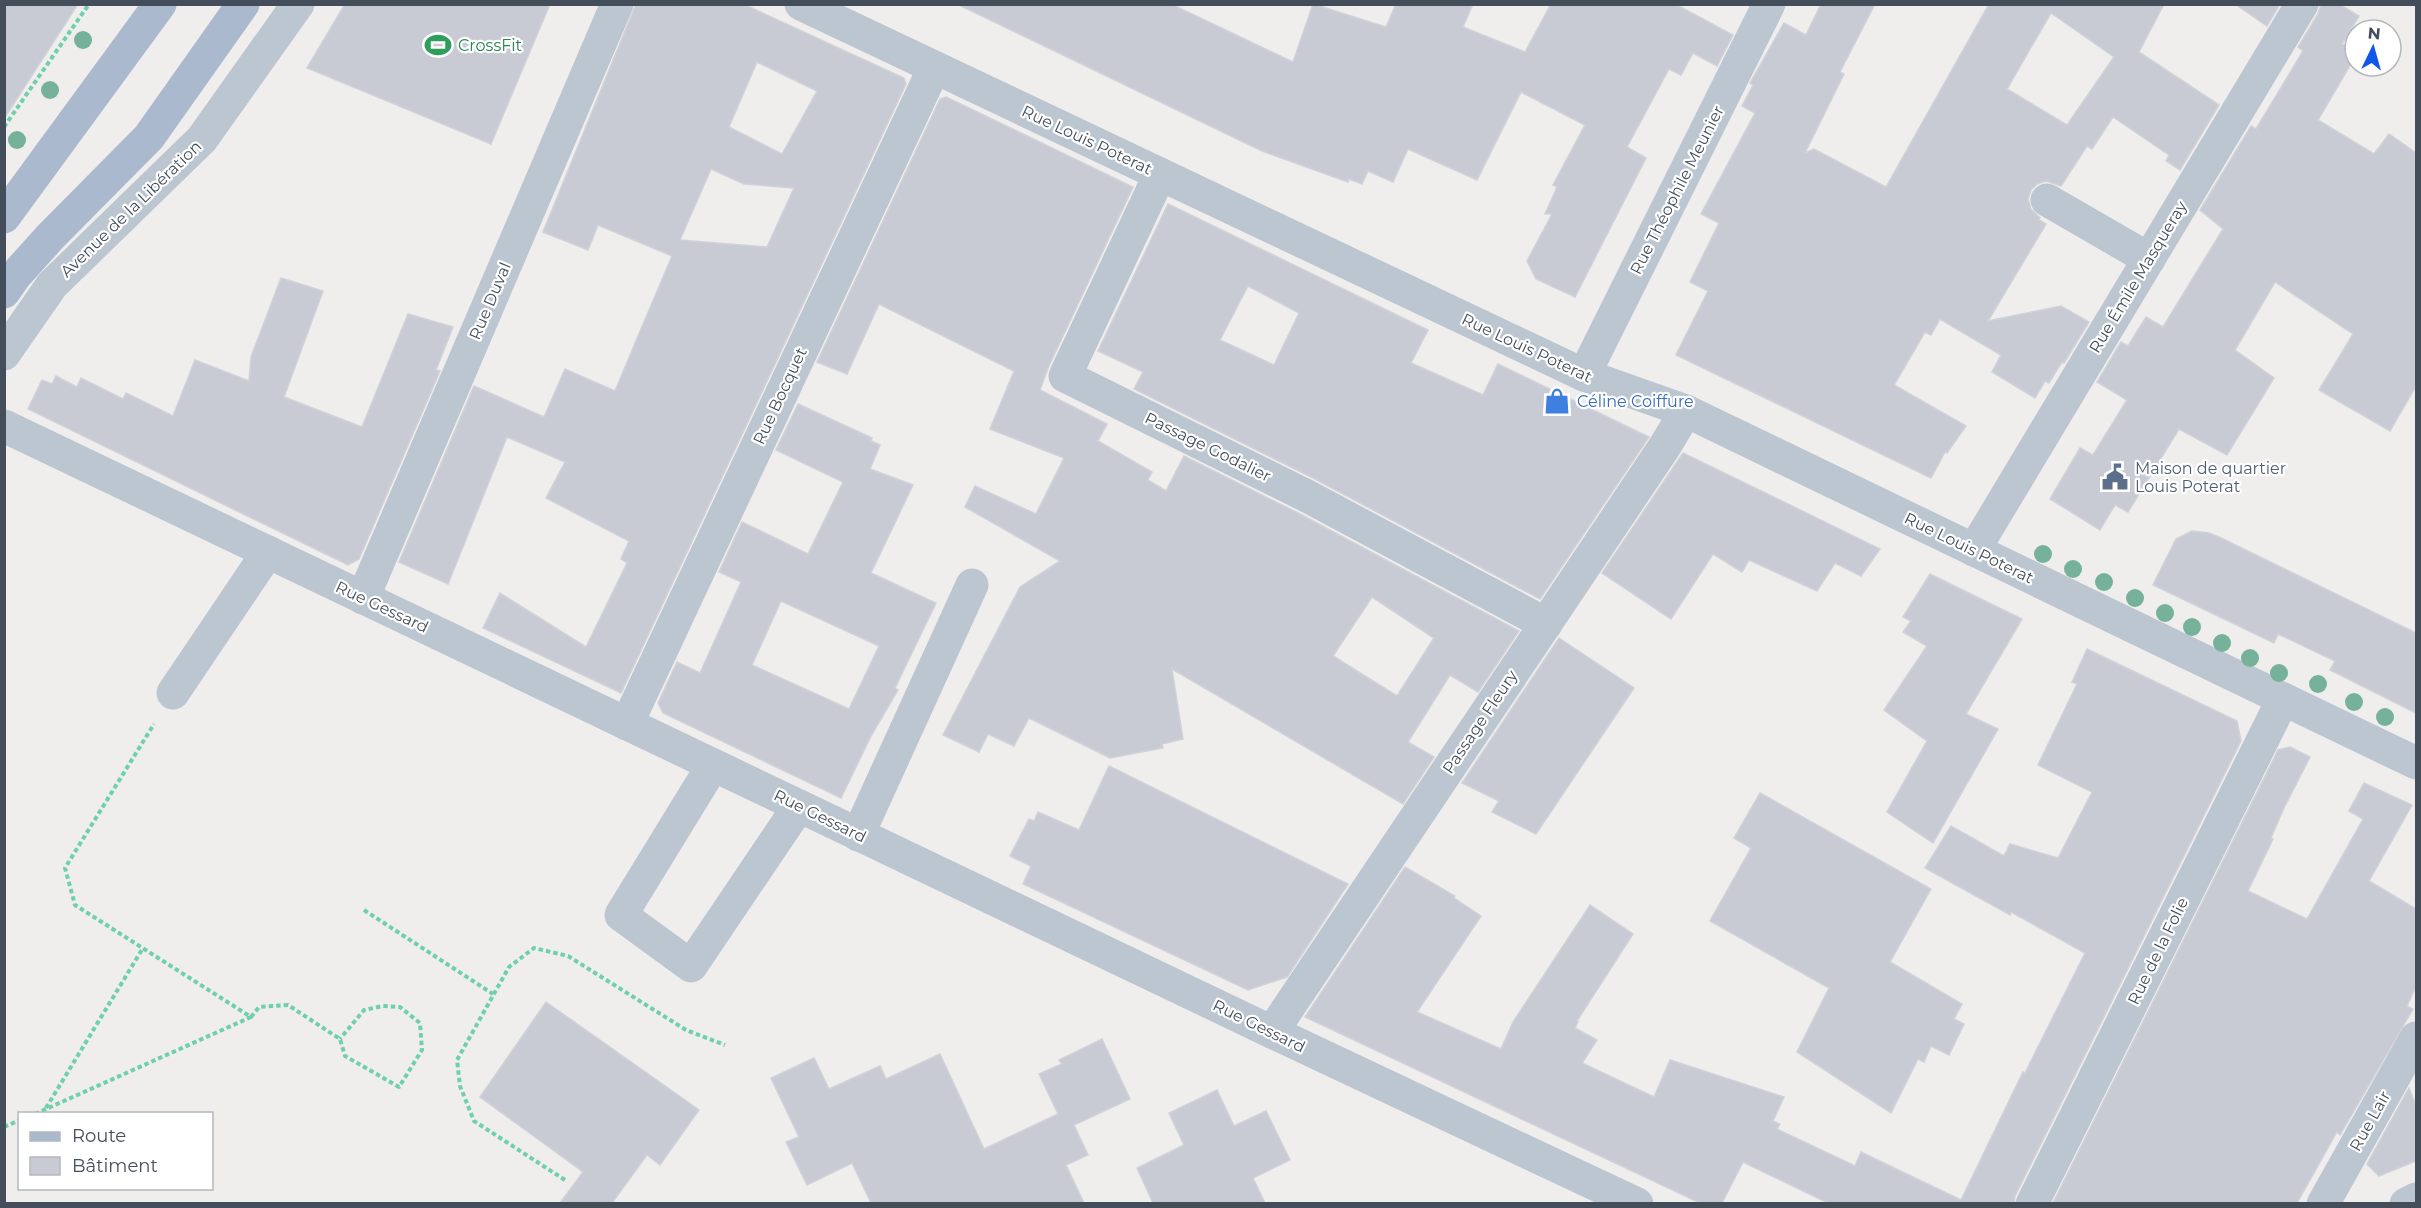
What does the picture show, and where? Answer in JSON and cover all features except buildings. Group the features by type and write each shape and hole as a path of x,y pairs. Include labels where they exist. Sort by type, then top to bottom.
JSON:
{"main road":[{"path":"4,217 160,4"},
{"path":"4,292 15,276 50,237 149,137 243,4"}],"street":[{"name":"Avenue de la Libération","path":"4,354 52,285 202,139 298,4"},
{"name":"Rue Duval","path":"363,598 617,4"},
{"name":"Rue Louis Poterat","path":"801,4 1584,375 1686,411 2416,763"},
{"name":"Rue Théophile Meunier","path":"1584,375 1770,4"},
{"name":"Rue Émile Masqueray","path":"1974,550 2302,4"},
{"name":"Rue Bocquet","path":"627,724 934,68"},
{"name":"Passage Godalier","path":"1160,174 1065,376 1307,496 1546,624"},
{"path":"2047,200 2149,259"},
{"name":"Passage Fleury","path":"1272,1032 1686,411"},
{"name":"Rue Gessard","path":"4,426 1272,1032 1637,1203"},
{"path":"173,693 268,552"},
{"path":"858,835 972,585"},
{"name":"Rue de la Folie","path":"2032,1203 2283,699"},
{"path":"713,765 621,915 691,966 799,806"},
{"name":"Rue Lair","path":"2323,1203 2416,1038"},
{"path":"2406,1203 2416,1199"}],"path":[{"path":"4,127 89,4"},
{"path":"173,693 65,868 75,905 251,1017"},
{"path":"364,910 494,994"},
{"path":"45,1109 143,948"},
{"path":"565,1180 474,1121 460,1086 457,1059 509,967 534,948 568,956 686,1030 725,1045"},
{"path":"38,1112 251,1017 259,1007 288,1005 340,1039 345,1056 399,1087 422,1050 420,1023 400,1007 383,1006 364,1010 340,1039"},
{"path":"4,1127 18,1121"}],"place":[{"name":"CrossFit","path":"438,45"},
{"name":"Céline Coiffure","path":"1557,401"},
{"name":"Maison de quartier Louis Poterat","path":"2115,477"}]}
